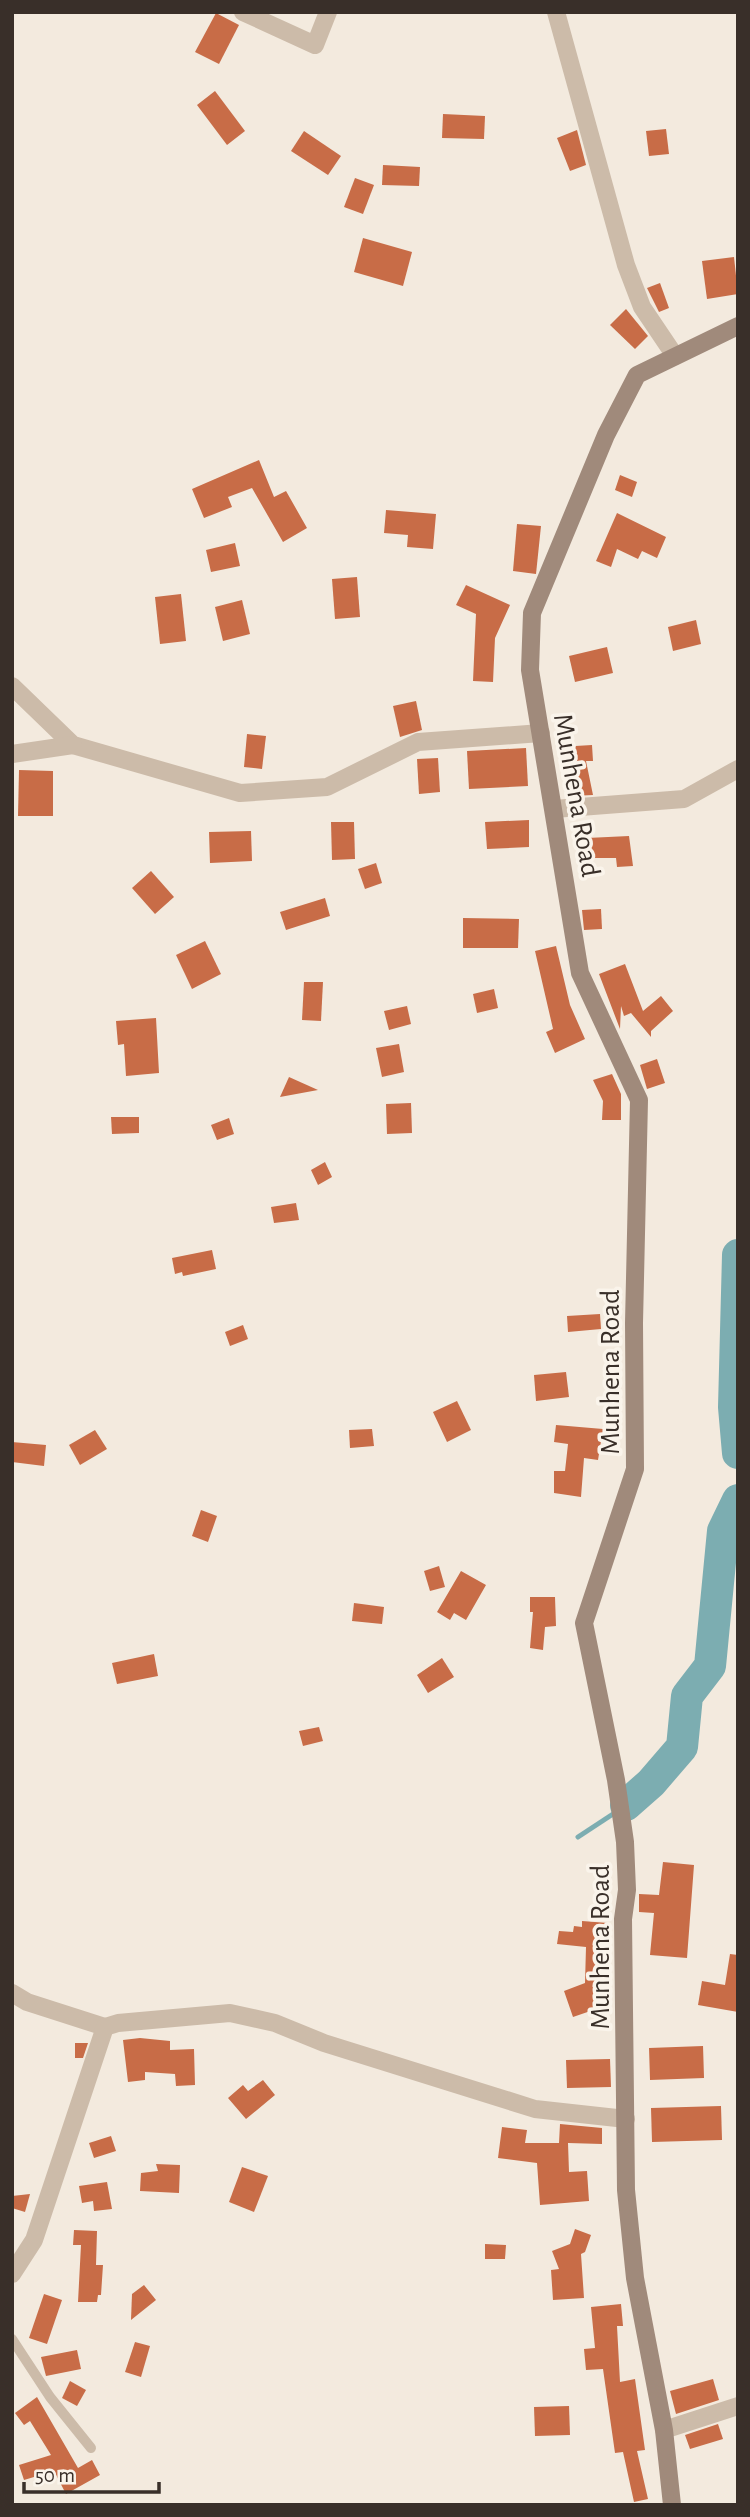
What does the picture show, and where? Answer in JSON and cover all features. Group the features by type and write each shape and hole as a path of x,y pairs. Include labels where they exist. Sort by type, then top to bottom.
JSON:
{"street":[{"path":"243,12 315,46 328,12"},
{"path":"556,12 626,265 642,307 675,356"},
{"name":"Munhena Road","path":"672,2505 664,2430 635,2278 626,2190 623,1919 627,1890 625,1842 616,1780 584,1623 635,1469 634,1323 639,1100 580,973 530,670 532,613 606,435 637,374 738,326"},
{"path":"12,686 73,746"},
{"path":"12,754 73,746 240,793 327,787 418,742 541,733"},
{"path":"554,809 684,799 738,769"},
{"path":"12,1993 27,2002 105,2027 118,2023 230,2012 275,2023 324,2043 536,2109 626,2119"},
{"path":"12,2274 34,2240 105,2027"},
{"path":"664,2430 738,2406"}],"lane":[{"path":"12,2339 50,2397 91,2448"}],"building":[{"path":"216,13 239,25 219,64 195,52"},
{"path":"215,91 245,131 227,145 197,105"},
{"path":"443,114 485,116 484,139 442,138"},
{"path":"666,129 669,154 649,156 646,131"},
{"path":"577,130 586,165 570,171 557,138"},
{"path":"304,131 341,156 328,175 291,151"},
{"path":"383,165 420,167 419,186 382,185"},
{"path":"355,178 374,185 363,214 344,207"},
{"path":"363,238 412,252 403,286 354,272"},
{"path":"734,257 738,294 707,299 702,261"},
{"path":"660,283 669,308 659,312 647,288"},
{"path":"626,309 648,336 635,349 610,325"},
{"path":"259,460 274,497 286,491 307,528 283,542 252,488 228,497 232,507 204,518 192,489"},
{"path":"620,475 637,482 632,497 615,490"},
{"path":"386,510 436,514 433,549 407,547 408,535 384,533"},
{"path":"617,513 666,537 657,558 642,551 638,559 617,549 611,567 596,561"},
{"path":"517,524 541,526 536,574 513,571"},
{"path":"235,543 240,566 211,572 206,550"},
{"path":"357,577 360,617 335,619 332,579"},
{"path":"466,585 510,605 495,638 493,682 473,681 476,614 456,605"},
{"path":"181,594 186,641 160,644 155,597"},
{"path":"242,600 250,634 223,641 215,607"},
{"path":"696,620 701,644 673,651 668,627"},
{"path":"607,647 613,673 575,682 569,656"},
{"path":"416,701 422,730 400,737 393,706"},
{"path":"247,734 266,736 262,769 244,767"},
{"path":"592,745 593,761 586,761 593,795 572,796 565,762 560,763 559,747"},
{"path":"526,748 528,786 469,789 467,751"},
{"path":"438,758 440,792 419,794 417,759"},
{"path":"19,770 53,771 53,816 18,816"},
{"path":"529,820 529,847 487,849 485,822"},
{"path":"331,822 354,822 355,859 332,860"},
{"path":"251,831 252,861 210,863 209,832"},
{"path":"629,836 633,866 617,867 616,858 587,858 587,838"},
{"path":"376,863 382,883 365,889 358,869"},
{"path":"151,871 174,897 155,914 132,888"},
{"path":"325,898 330,916 286,930 280,912"},
{"path":"601,909 602,929 584,930 582,910"},
{"path":"463,918 519,919 518,948 463,948"},
{"path":"205,941 221,974 192,989 176,955"},
{"path":"556,946 570,1005 585,1039 555,1053 546,1032 553,1029 535,951"},
{"path":"625,964 643,1011 661,996 673,1011 651,1031 651,1037 631,1013 624,1016 621,1006 620,1029 599,974"},
{"path":"304,982 323,982 321,1021 302,1020"},
{"path":"494,989 498,1008 477,1013 473,994"},
{"path":"407,1006 411,1024 389,1030 384,1011"},
{"path":"156,1018 159,1073 126,1076 124,1044 118,1045 116,1021"},
{"path":"399,1044 404,1072 382,1077 376,1048"},
{"path":"657,1059 665,1083 647,1089 640,1065"},
{"path":"612,1074 621,1094 621,1120 602,1120 603,1101 593,1080"},
{"path":"289,1077 318,1090 280,1097"},
{"path":"411,1103 412,1133 387,1134 386,1104"},
{"path":"111,1117 139,1117 139,1133 112,1134"},
{"path":"229,1118 234,1134 217,1140 211,1125"},
{"path":"325,1162 332,1177 318,1185 311,1170"},
{"path":"296,1203 299,1220 274,1223 271,1207"},
{"path":"212,1250 216,1269 183,1276 182,1272 175,1274 172,1258"},
{"path":"600,1314 601,1329 568,1332 567,1316"},
{"path":"243,1325 248,1339 230,1346 225,1332"},
{"path":"566,1372 569,1397 536,1401 534,1375"},
{"path":"457,1401 471,1430 447,1442 433,1412"},
{"path":"556,1425 603,1429 598,1460 584,1458 581,1497 554,1493 554,1471 565,1471 568,1444 554,1442"},
{"path":"372,1429 374,1446 350,1448 349,1430"},
{"path":"95,1430 107,1449 80,1465 69,1445"},
{"path":"12,1442 46,1445 44,1466 12,1462"},
{"path":"201,1510 217,1516 208,1542 192,1536"},
{"path":"439,1566 445,1587 430,1591 424,1571"},
{"path":"461,1571 486,1585 466,1620 454,1613 450,1620 437,1612"},
{"path":"530,1597 555,1597 556,1626 545,1627 543,1650 530,1648 533,1612 530,1612"},
{"path":"354,1603 384,1607 382,1624 352,1621"},
{"path":"154,1654 158,1676 117,1684 112,1663"},
{"path":"442,1658 454,1677 428,1693 417,1675"},
{"path":"319,1727 323,1741 303,1746 299,1731"},
{"path":"663,1862 694,1865 687,1958 650,1955 654,1913 639,1912 639,1894 659,1895"},
{"path":"582,1921 608,1923 604,1974 594,1974 605,2006 573,2017 564,1991 585,1983 586,1947 557,1944 559,1931 573,1932 574,1926 582,1927"},
{"path":"730,1954 738,1955 738,2012 698,2005 702,1981 725,1985"},
{"path":"140,2038 170,2041 170,2050 194,2049 195,2085 176,2086 175,2074 145,2072 145,2080 128,2082 123,2040"},
{"path":"75,2043 88,2043 83,2058 75,2058"},
{"path":"703,2046 704,2078 650,2080 649,2048"},
{"path":"610,2059 611,2087 567,2088 566,2060"},
{"path":"263,2080 275,2095 246,2119 228,2098 243,2085 248,2091"},
{"path":"721,2106 722,2140 652,2142 651,2108"},
{"path":"560,2124 602,2128 602,2144 568,2143 569,2172 587,2171 589,2201 540,2205 537,2163 498,2158 502,2127 527,2130 525,2143 559,2143"},
{"path":"111,2136 116,2151 94,2158 89,2143"},
{"path":"156,2164 180,2165 179,2193 140,2191 141,2173 158,2171"},
{"path":"242,2167 268,2176 254,2212 229,2202"},
{"path":"107,2182 112,2209 94,2211 93,2201 82,2203 79,2186"},
{"path":"30,2194 25,2212 12,2208 12,2196"},
{"path":"575,2229 591,2235 585,2252 581,2254 584,2298 553,2300 551,2270 559,2269 552,2251 570,2244"},
{"path":"74,2230 97,2231 96,2265 103,2265 101,2295 98,2295 97,2302 78,2302 81,2245 73,2245"},
{"path":"485,2244 506,2245 505,2259 485,2259"},
{"path":"144,2285 156,2300 131,2320 132,2294"},
{"path":"44,2294 62,2300 47,2344 29,2338"},
{"path":"621,2304 623,2326 617,2326 620,2382 635,2379 645,2450 637,2451 648,2499 634,2502 623,2452 615,2453 603,2369 586,2370 584,2349 595,2348 591,2307"},
{"path":"135,2342 150,2346 141,2377 125,2372"},
{"path":"77,2350 81,2369 46,2376 41,2357"},
{"path":"713,2379 719,2400 676,2414 670,2391"},
{"path":"70,2381 86,2390 77,2406 62,2398"},
{"path":"37,2397 78,2468 92,2460 100,2475 66,2494 54,2471 24,2480 19,2465 51,2455 30,2421 24,2425 15,2413"},
{"path":"569,2406 570,2435 535,2436 534,2407"},
{"path":"718,2424 723,2439 690,2449 685,2435"}],"waterway":[{"path":"738,1255 734,1407 738,1453"},
{"path":"626,1805 651,1783 682,1747 687,1696 710,1666 723,1531 738,1500"},
{"path":"578,1837 613,1814"}]}
